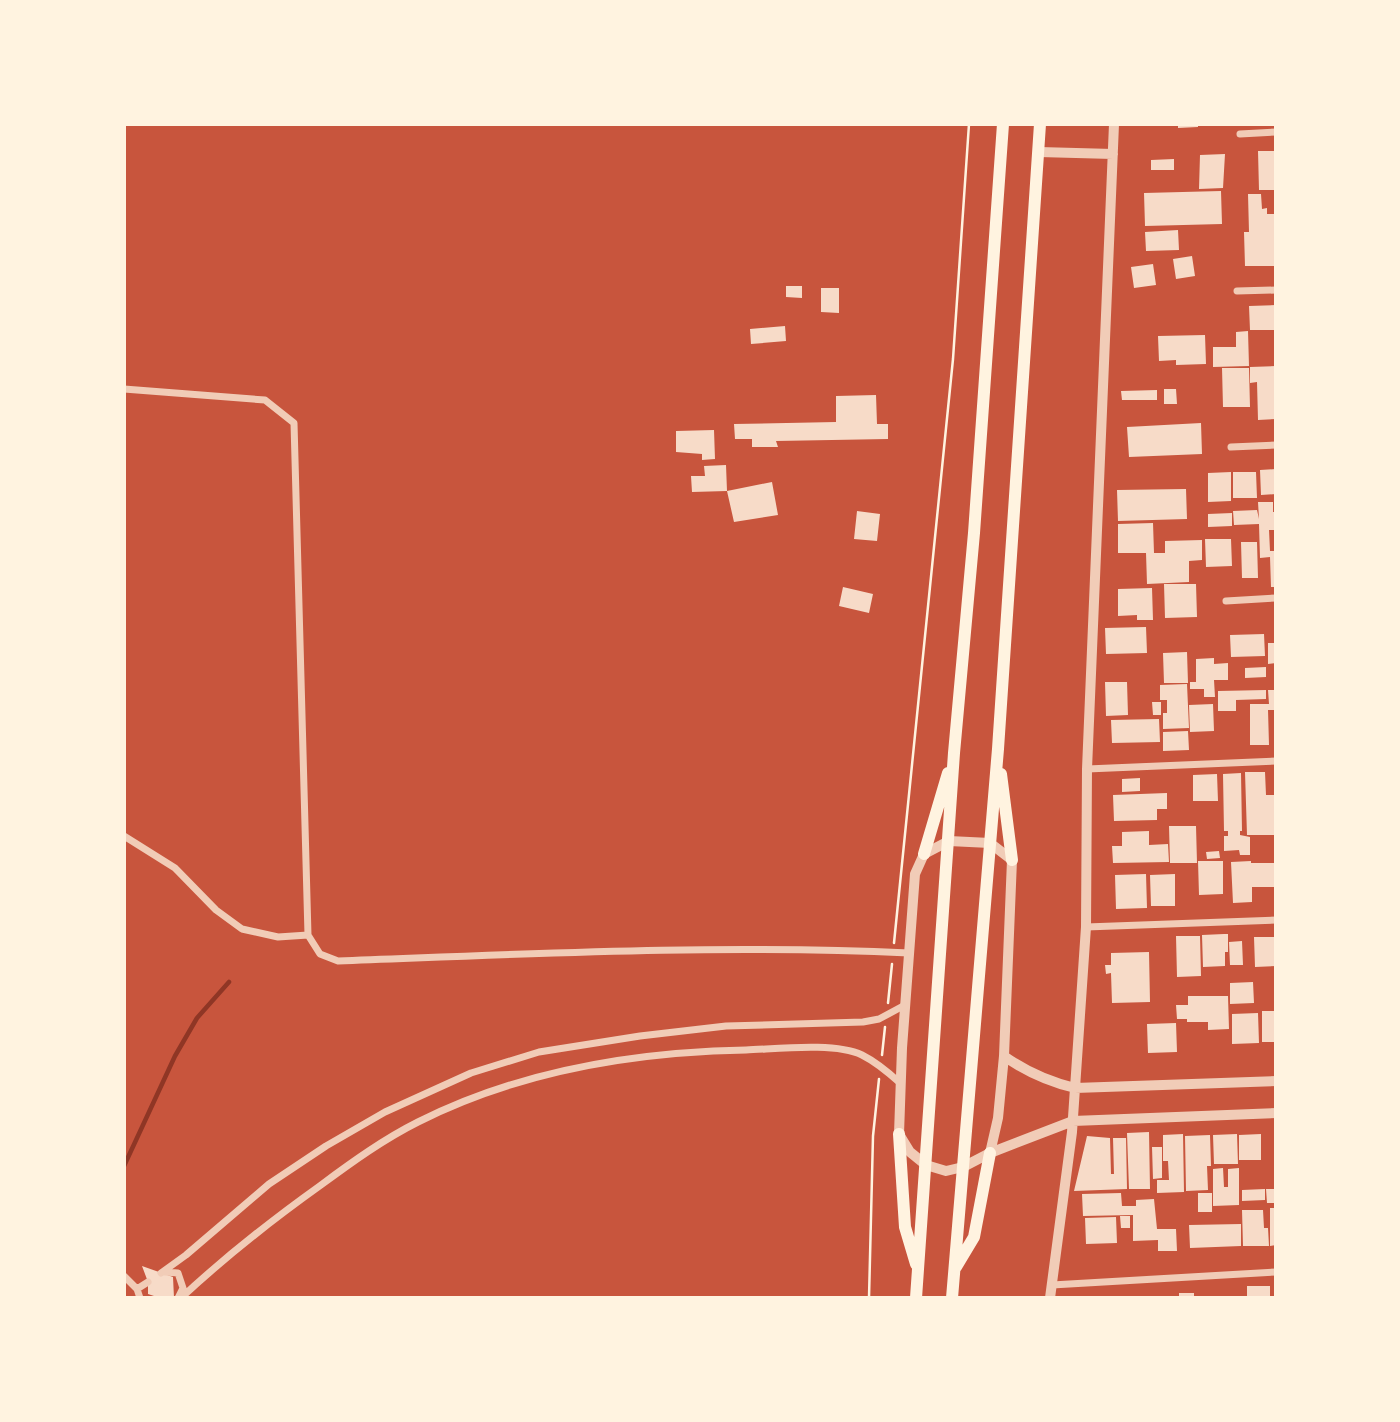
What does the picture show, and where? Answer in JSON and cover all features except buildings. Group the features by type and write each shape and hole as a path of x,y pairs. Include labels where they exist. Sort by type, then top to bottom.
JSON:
{"main road":[{"path":"916,1298 954,753 974,533 1003,124"},
{"path":"952,1298 998,749 1040,124"},
{"path":"998,749 1012,860"},
{"path":"924,853 954,753"},
{"path":"899,1134 905,1227 918,1273"},
{"path":"954,1270 974,1237 990,1153"}],"street":[{"path":"1050,1298 1073,1121 1086,927 1087,769 1114,124"},
{"path":"1240,134 1276,132"},
{"path":"1039,152 1113,154"},
{"path":"1237,291 1276,290"},
{"path":"124,389 265,400 295,423 308,935 320,954 338,961 648,950 822,949 909,953"},
{"path":"1231,447 1276,445"},
{"path":"1226,601 1276,598"},
{"path":"1087,769 1276,761"},
{"path":"124,836 175,868 216,910 242,929 278,937 308,935"},
{"path":"990,1153 998,1118 1004,1056 1012,860 990,843 949,841 924,853 915,874 900,1083 899,1134 910,1152 926,1165 946,1171 962,1167 990,1153 1073,1121 1276,1113"},
{"path":"1086,927 1276,920"},
{"path":"179,1298 183,1288 178,1273 161,1273 187,1255 269,1184 326,1146 385,1112 471,1073 539,1052 640,1036 726,1026 863,1022 886,1016 905,1005"},
{"path":"179,1298 212,1269 359,1157 418,1122 493,1091 566,1070 628,1058 705,1051 812,1048 859,1054 884,1068 900,1083"},
{"path":"1004,1056 1019,1066 1059,1084 1075,1088 1276,1081"},
{"path":"1052,1284 1276,1272"},
{"path":"124,1276 137,1289 140,1298"},
{"path":"137,1289 148,1282"}],"path":[{"path":"893,947 953,359 969,124"},
{"path":"882,1056 892,961"},
{"path":"869,1298 873,1136 880,1069"}],"waterway":[{"path":"124,1166 175,1056 197,1018 229,982"}]}
